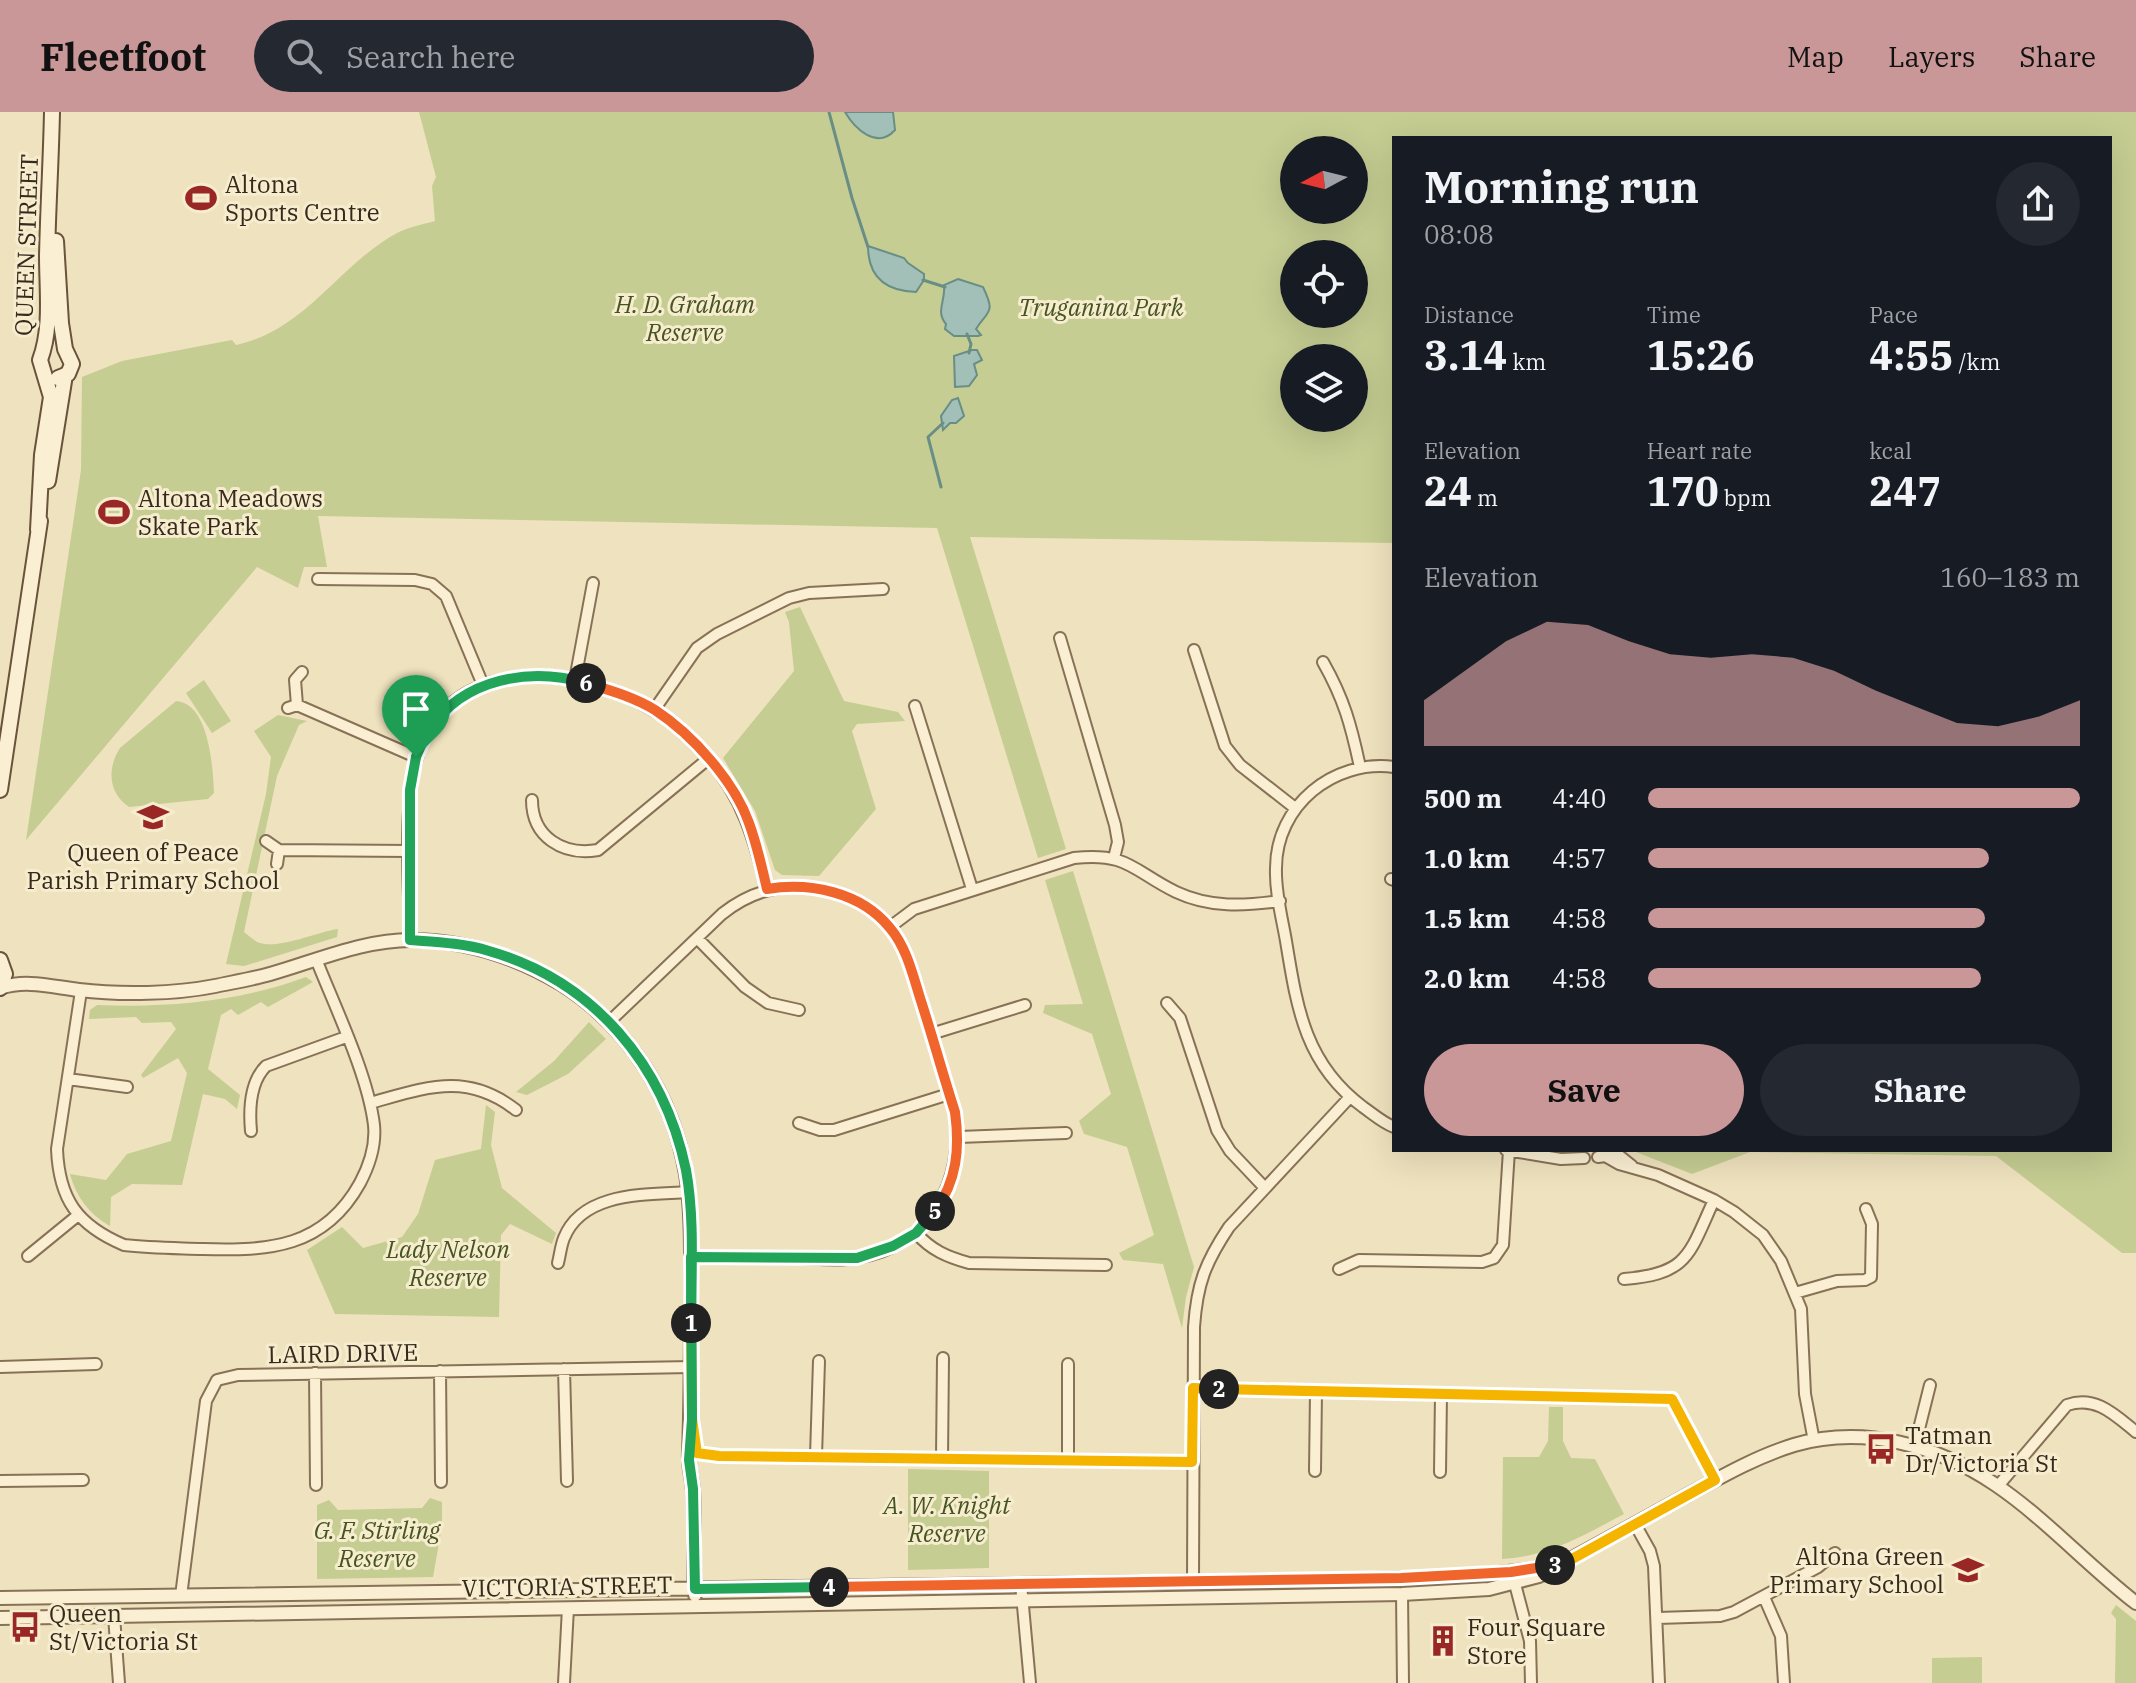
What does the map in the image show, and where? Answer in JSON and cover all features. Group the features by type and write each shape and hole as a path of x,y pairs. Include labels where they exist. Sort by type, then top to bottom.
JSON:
{"main road":[{"name":"QUEEN STREET","path":"45,351 52,112"},
{"name":"QUEEN STREET","path":"51,140 65,349"},
{"path":"55,346 65,349 72,364 65,375 56,378 43,371 40,360 45,351 55,346"},
{"name":"QUEEN STREET","path":"38,530 42,455 51,397 43,371"},
{"name":"QUEEN STREET","path":"0,790 38,530 59,426 65,375"},
{"path":"0,988 5,974 2,963"}],"street":[{"path":"318,579 415,580 440,588 483,685"},
{"path":"575,680 593,583"},
{"path":"654,710 697,648 717,634 789,598 809,593 883,589"},
{"path":"1060,638 1115,825 1118,842 1114,858"},
{"path":"1194,650 1225,746 1240,765 1295,808"},
{"path":"1323,662 1342,696 1351,721 1360,767"},
{"path":"302,672 295,680 293,706 416,757"},
{"path":"410,940 410,790 416,757 428,730 459,698 483,685 506,678 535,676 575,680 615,692 654,710 680,730 708,759 731,790 748,821 767,889"},
{"path":"915,706 972,889"},
{"path":"532,800 534,819 544,837 575,850 598,850 708,759"},
{"path":"1392,767 1360,767 1340,772 1321,782 1295,808 1284,826 1278,845 1276,869 1297,1009 1311,1047 1326,1071 1350,1097 1392,1126"},
{"path":"266,841 279,850 410,851"},
{"path":"277,864 279,850"},
{"path":"890,927 914,909 972,889 1074,858 1097,856 1133,865 1176,892 1194,899 1229,906 1280,901"},
{"path":"610,1021 733,905 767,889 800,886 830,890 864,905 890,927 911,967 959,1137 953,1174 938,1207 916,1233 893,1246 857,1258 691,1257"},
{"path":"697,938 756,995 768,1003 799,1010"},
{"path":"2,963 10,973 36,983 81,991 201,989 366,946 410,940 445,942 489,951 543,973 577,994 610,1021 644,1063 660,1092 674,1124 688,1192 695,1606"},
{"path":"81,991 57,1149 62,1187 77,1216 105,1237 124,1245 255,1249 305,1238 342,1210 366,1172 373,1147 375,1129 370,1103 316,959"},
{"path":"0,988 36,983"},
{"path":"1167,1003 1180,1018 1217,1130 1230,1151 1264,1187"},
{"path":"931,1034 1025,1005"},
{"path":"251,1131 250,1109 258,1074 266,1066 346,1037"},
{"path":"68,1079 127,1087"},
{"path":"370,1103 435,1086 461,1085 486,1091 516,1110"},
{"path":"799,1123 820,1130 834,1130 949,1094"},
{"path":"1193,1599 1192,1462 1197,1293 1214,1249 1229,1227 1350,1097"},
{"path":"959,1137 1066,1133"},
{"path":"1339,1269 1359,1260 1482,1262 1494,1258 1503,1245 1508,1152"},
{"path":"1525,1152 1561,1159 1600,1153 1619,1164 1658,1175 1714,1200 1763,1235 1781,1261 1801,1309 1805,1394 1814,1441"},
{"path":"1550,1155 1562,1152"},
{"path":"1614,1152 1633,1167"},
{"path":"558,1263 565,1237 577,1218 600,1203 630,1196 688,1192"},
{"path":"1624,1279 1652,1277 1671,1270 1684,1259 1714,1200"},
{"path":"1795,1293 1837,1281 1871,1277 1872,1224 1866,1209"},
{"path":"28,1256 77,1216"},
{"path":"916,1233 929,1247 969,1263 1106,1265"},
{"path":"942,1458 943,1358"},
{"path":"816,1456 819,1361"},
{"path":"0,1367 96,1364"},
{"path":"1068,1364 1068,1461"},
{"name":"LAIRD DRIVE","path":"181,1596 206,1401 217,1380 227,1376 315,1373 692,1367"},
{"path":"564,1369 567,1481"},
{"path":"440,1371 441,1482"},
{"path":"315,1373 316,1485"},
{"path":"1915,1445 1930,1385"},
{"path":"1193,1388 1672,1399 1715,1480"},
{"path":"1315,1471 1316,1392"},
{"path":"1440,1472 1441,1394"},
{"path":"1998,1486 2067,1405 2075,1402 2102,1405 2136,1432"},
{"name":"VICTORIA STREET","path":"0,1598 1539,1576 1752,1461 1814,1441 1874,1437 1915,1445 1956,1461 1998,1486 2136,1603"},
{"path":"694,1456 1192,1462"},
{"path":"0,1481 83,1480"},
{"path":"1635,1524 1650,1551 1654,1566 1659,1683"},
{"path":"1658,1618 1720,1616 1764,1597 1818,1567 1835,1553"},
{"path":"1401,1578 1403,1683"},
{"path":"1513,1578 1530,1641 1531,1683"},
{"name":"VICTORIA STREET","path":"0,1618 1402,1594 1457,1592 1513,1578"},
{"path":"1021,1584 1030,1683"},
{"path":"564,1683 568,1589"},
{"path":"114,1597 119,1683"},
{"path":"1764,1597 1781,1636 1784,1683"}],"green space":[{"path":"419,112 2136,112 2136,1253 2122,1253 1996,1156 1750,1152 2112,1152 2112,136 1392,136 1392,543 970,537 1066,849 1038,858 937,528 318,516 327,567 304,567 298,588 257,567 26,840 81,470 82,377 122,361 232,340 236,345 261,337 303,311 377,245 399,232 435,221 432,186 436,177"},
{"path":"800,607 844,701 898,712 905,721 857,724 852,731 876,809 819,876 782,875 775,870 755,811 723,758 794,671 789,622 785,612"},
{"path":"204,680 231,721 212,733 186,693"},
{"path":"176,701 187,704 202,724 210,753 214,793 208,799 129,807 113,787 112,772 116,756 120,748"},
{"path":"278,715 307,721 299,725 277,776 244,932 258,942 268,944 338,929 337,937 244,966 226,964 266,794 271,757 254,731"},
{"path":"1073,871 1194,1267 1182,1328 1163,1264 1123,1260 1119,1253 1154,1235 1127,1147 1084,1134 1079,1121 1111,1094 1092,1034 1043,1013 1045,1005 1083,1004 1045,880"},
{"path":"306,977 313,982 268,1007 261,1002 238,1015 231,1009 221,1015 208,1069 240,1095 237,1109 225,1099 203,1094 182,1185 132,1184 111,1197 110,1226 96,1216 80,1198 70,1174 106,1180 127,1154 171,1141 187,1073 178,1058 143,1078 141,1075 176,1029 171,1022 142,1023 136,1017 89,1019 90,1010 97,1005 203,1002 281,986"},
{"path":"589,1022 606,1039 568,1074 527,1095 516,1092 554,1061"},
{"name":"Lady Nelson Reserve","path":"486,1105 495,1112 491,1145 502,1188 556,1233 552,1244 510,1224 501,1235 499,1317 335,1314 307,1250 342,1227 363,1248 402,1237 418,1214 435,1160 481,1149"},
{"path":"1636,1152 1750,1152 1692,1174"},
{"path":"1549,1407 1563,1407 1563,1441 1571,1458 1595,1459 1624,1514 1550,1549 1502,1559 1503,1457 1539,1457 1548,1441"},
{"name":"A. W. Knight Reserve","path":"908,1469 989,1471 989,1568 908,1570"},
{"name":"G. F. Stirling Reserve","path":"430,1498 442,1502 442,1526 433,1577 317,1579 317,1505 329,1500 338,1510 422,1508"},
{"path":"2116,1605 2136,1621 2136,1683 2115,1683 2116,1619 2111,1613"},
{"path":"1982,1657 1982,1683 1932,1683 1932,1658"}],"water":[{"path":"845,112 893,112 895,130 888,136 874,138 854,125"},
{"path":"868,246 904,258 924,274 924,280 916,292 896,289 881,281 871,267"},
{"path":"958,279 983,287 987,296 989,311 976,329 981,335 954,336 945,329 941,315 944,285"},
{"path":"977,350 982,360 974,364 977,375 969,386 955,387 954,356"},
{"path":"958,398 964,416 943,430 941,416 952,400"}],"waterway":[{"path":"829,112 868,247"},
{"path":"923,280 945,287"},
{"path":"967,334 971,344 969,353"},
{"path":"941,487 928,437 943,423"}],"place":[{"name":"Altona Sports Centre","path":"201,198"},
{"name":"Altona Meadows Skate Park","path":"114,512"},
{"name":"Queen of Peace Parish Primary School","path":"153,817"},
{"name":"Tatman Dr/Victoria St","path":"1881,1449"},
{"name":"Altona Green Primary School","path":"1968,1570"},
{"name":"Queen St/Victoria St","path":"25,1627"},
{"name":"Four Square Store","path":"1443,1641"}],"route":[{"path":"416,757 410,790 410,940 445,942 489,951 543,973 577,994 610,1021 644,1063 674,1124 688,1192 692,1419 697,1453 719,1456 1192,1462 1193,1388 1659,1398 1672,1399 1680,1410 1715,1480 1563,1564 1511,1572 1315,1580 695,1589 693,1489 689,1460 692,1419 691,1257 857,1258 893,1246 916,1233 938,1207 953,1174 959,1137 955,1112 911,967 890,927 864,905 830,890 800,886 767,889 748,821 731,790 708,759 680,730 654,710 615,692 575,680 535,676 493,681 459,698 442,714 428,730 416,757"}],"park label":[{"name":"Truganina Park","path":"1101,307"},
{"name":"H. D. Graham Reserve","path":"685,318"}]}
